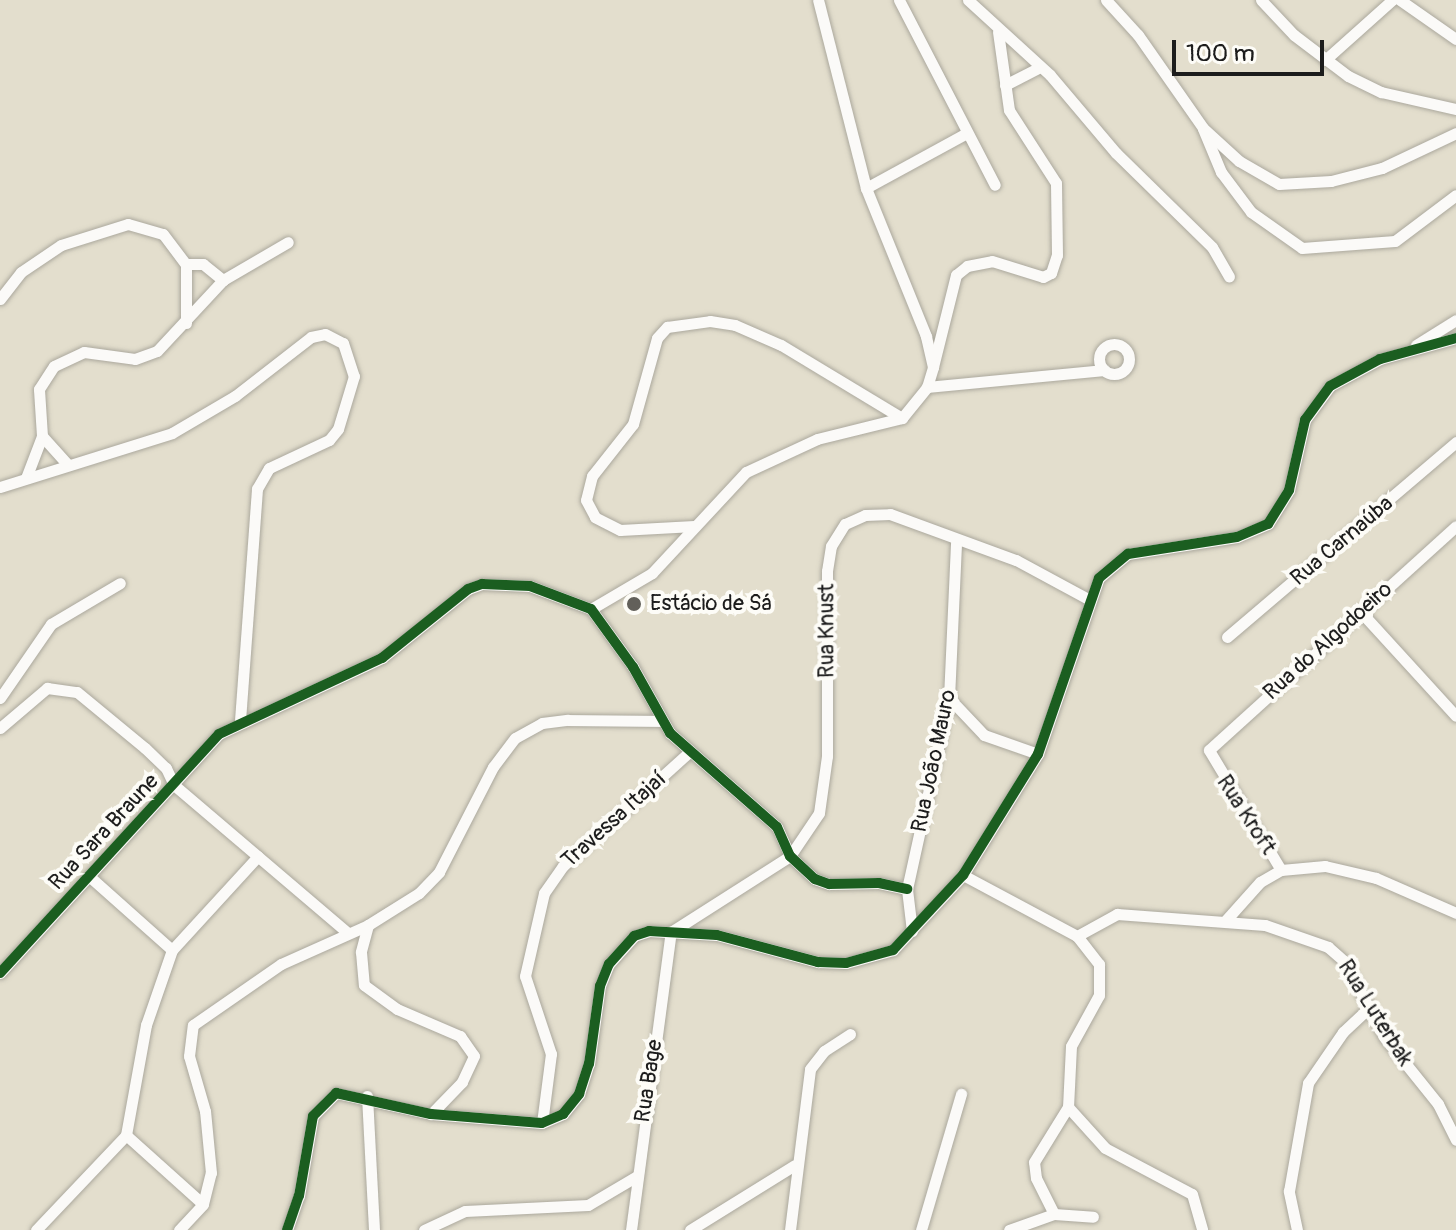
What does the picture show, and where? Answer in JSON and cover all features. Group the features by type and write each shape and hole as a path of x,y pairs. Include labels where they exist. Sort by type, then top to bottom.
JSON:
{"street":[{"path":"818,0 866,188 926,336 933,367"},
{"path":"899,0 995,185"},
{"path":"968,0 1212,247 1229,277"},
{"path":"1106,0 1138,35 1203,128 1239,161 1279,184 1331,181 1382,168 1456,133"},
{"path":"1261,0 1325,60 1381,92 1456,109"},
{"path":"1325,60 1392,0"},
{"path":"1400,0 1456,39"},
{"path":"907,889 879,883 829,884 790,856 781,831 688,753 661,721 633,667 591,609 652,573 746,472 817,439 902,418 927,387 949,291 967,266 992,261 1043,277 1054,269 1056,183 1009,110 998,32"},
{"path":"1005,89 1038,68"},
{"path":"1203,128 1221,172 1251,212 1302,248 1395,241 1456,195"},
{"path":"866,188 967,133"},
{"path":"0,299 39,258 109,227 153,229 171,241 186,264 186,323"},
{"path":"26,478 42,436 37,403 42,381 54,366 84,352 147,356 186,323 223,280 288,242"},
{"path":"186,264 203,264 223,280"},
{"path":"287,1230 319,1104 336,1093 367,1096 431,1114 542,1123 563,1114 579,1094 609,964 634,936 671,932 717,935 818,962 846,963 876,959 912,931 963,875 1038,754 1070,668 1088,599 1099,578 1128,554 1237,537 1268,524 1289,490 1305,420 1318,399 1345,376 1412,348 1456,320"},
{"path":"694,526 620,530 602,524 586,500 592,476 633,424 657,338 667,327 710,321 735,325 781,345 902,418"},
{"path":"0,487 172,433 205,416 311,337 325,334 343,343 354,376 338,429 313,449 269,468 257,489 240,722"},
{"path":"1412,348 1456,338"},
{"path":"927,387 1104,370"},
{"path":"42,436 68,465"},
{"name":"Rua Carnaúba","path":"1227,637 1456,442"},
{"name":"Rua Knust","path":"671,932 790,856 819,813 825,790 827,571 836,536 865,515 890,514 956,541 1016,560 1088,599"},
{"name":"Rua do Algodoeiro","path":"1210,760 1211,747 1456,526"},
{"name":"Rua João Mauro","path":"912,931 907,889 949,698 956,541"},
{"path":"0,698 51,624 120,583"},
{"name":"Rua Sara Braune","path":"0,973 219,734 382,658 468,589 482,584 530,586 591,609"},
{"path":"1360,611 1456,716"},
{"path":"0,728 39,692 65,687 145,748 166,768 174,785"},
{"path":"949,698 984,735 1038,754"},
{"path":"179,1230 203,1204 209,1151 189,1032 217,1005 281,964 368,925 419,893 439,872 493,767 515,738 542,723 568,720 661,721"},
{"name":"Travessa Itajaí","path":"542,1123 551,1054 525,976 544,893 563,866 688,753"},
{"name":"Rua Kroft","path":"1210,760 1267,840 1281,870"},
{"name":"Rua Sara Braune","path":"174,785 347,932"},
{"path":"36,1230 126,1135 146,1025 172,950 258,856"},
{"path":"1226,920 1243,895 1281,870 1325,866 1363,875 1456,913"},
{"path":"963,875 1077,936 1093,956 1103,983 1071,1046 1068,1107 1034,1162 1036,1178 1054,1214"},
{"path":"90,877 172,950"},
{"name":"Rua Luterbak","path":"1077,936 1105,916 1117,914 1265,925 1328,947 1344,961 1395,1052 1438,1104 1456,1140"},
{"path":"368,925 361,952 364,985 397,1009 460,1036 474,1056 462,1082 431,1114"},
{"name":"Rua Bage","path":"631,1230 671,932"},
{"path":"1297,1230 1289,1191 1308,1083 1326,1053 1371,1006"},
{"path":"790,1230 795,1165 810,1069 824,1051 850,1034"},
{"path":"921,1230 961,1094"},
{"path":"367,1096 374,1230"},
{"path":"1068,1107 1105,1148 1192,1194 1202,1230"},
{"path":"126,1135 203,1204"},
{"path":"690,1230 795,1165"},
{"path":"424,1230 465,1211 588,1205 637,1176"},
{"path":"1009,1230 1054,1214 1093,1217"}],"cycle path":[{"path":"287,1230 299,1196 313,1116 336,1093 431,1114 542,1123 563,1114 579,1094 589,1064 600,986 609,964 634,936 649,931 717,935 818,962 846,963 893,950 963,875 1038,754 1099,578 1128,554 1237,537 1268,524 1289,490 1305,420 1330,386 1380,359 1456,338"},
{"path":"0,973 219,734 382,658 468,589 482,584 530,586 591,609 633,667 670,733 777,827 790,856 815,879 829,884 879,883 907,889"}],"place":[{"name":"Estácio de Sá","path":"634,604"}]}
